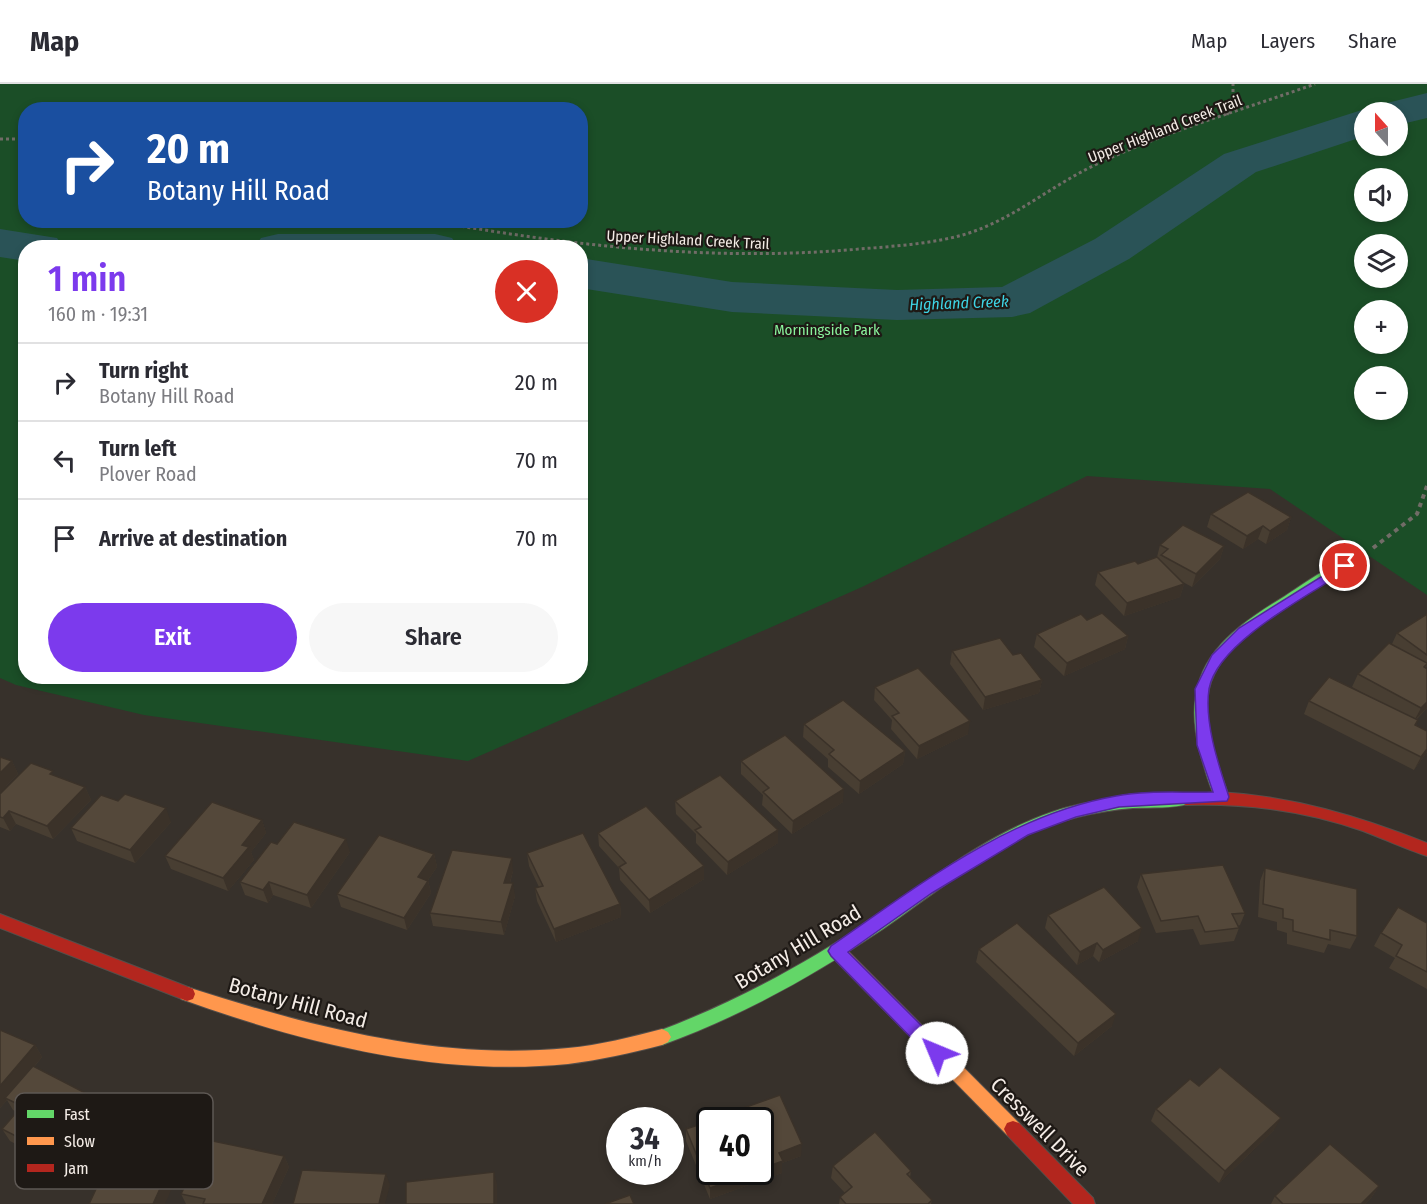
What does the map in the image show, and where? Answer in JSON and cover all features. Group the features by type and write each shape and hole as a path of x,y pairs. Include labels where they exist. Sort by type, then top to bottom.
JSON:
{"street":[{"path":"1222,797 1205,745 1202,689 1219,655 1244,631 1345,566"},
{"name":"Botany Hill Road","path":"0,921 190,995 328,1037 427,1052 502,1059 586,1054 642,1042 701,1025 774,990 837,951 926,889 1023,831 1074,811 1119,801 1222,797 1274,801 1379,830 1427,850"},
{"name":"Cresswell Drive","path":"837,951 1086,1204"}],"path":[{"path":"1227,116 1233,99 1233,84"},
{"name":"Upper Highland Creek Trail","path":"588,245 710,254 818,253 933,241 967,234 1005,218 1095,165 1315,84"},
{"path":"0,139 18,139"},
{"name":"Upper Highland Creek Trail","path":"478,228 556,240"},
{"path":"1345,566 1417,514 1427,486"}],"green space":[{"name":"Morningside Park","path":"0,84 1427,84 1427,595 1270,489 1087,476 862,587 468,761 144,715 16,685 0,678"}],"building":[{"path":"1248,492 1291,517 1270,531 1263,526 1247,536 1211,514"},
{"path":"1183,525 1224,546 1196,574 1161,555 1168,549 1160,545"},
{"path":"1157,557 1184,584 1127,603 1098,572 1135,561 1138,564"},
{"path":"1102,613 1128,636 1067,663 1037,634 1081,614 1087,620"},
{"path":"1427,614 1427,655 1397,633"},
{"path":"1000,638 1013,655 1021,653 1042,680 985,697 952,651"},
{"path":"1389,643 1427,663 1424,667 1427,669 1427,702 1421,708 1358,674"},
{"path":"918,668 970,721 919,746 892,716 899,713 875,687"},
{"path":"1329,677 1418,720 1415,725 1427,731 1427,749 1421,757 1309,701"},
{"path":"843,700 905,751 860,781 829,754 834,750 804,724"},
{"path":"785,735 844,789 793,821 763,792 769,788 741,761"},
{"path":"0,757 12,761 0,773"},
{"path":"31,763 53,771 50,774 85,787 47,826 9,811 3,818 0,817 0,794"},
{"path":"720,775 778,830 728,862 695,830 701,827 675,801"},
{"path":"125,794 166,808 130,850 71,828 101,795 118,801"},
{"path":"212,802 262,820 242,845 249,847 223,878 165,856"},
{"path":"646,806 704,866 649,900 619,867 626,863 598,833"},
{"path":"294,822 346,839 307,895 269,882 263,890 240,882 271,842 277,844"},
{"path":"583,833 620,904 554,929 535,888 543,886 527,853"},
{"path":"379,835 434,854 418,877 428,881 404,918 337,894"},
{"path":"452,850 512,858 504,883 513,883 501,922 430,913"},
{"path":"1223,865 1245,913 1232,914 1239,928 1205,932 1198,916 1161,921 1141,874"},
{"path":"1265,868 1357,889 1357,936 1330,930 1330,940 1293,931 1293,920 1283,918 1283,909 1263,904"},
{"path":"1104,887 1142,928 1103,950 1097,943 1080,952 1048,915"},
{"path":"1398,907 1427,923 1427,972 1396,956 1402,945 1381,933"},
{"path":"1017,923 1116,1014 1078,1043 979,949"},
{"path":"0,1030 35,1045 0,1086"},
{"path":"33,1066 85,1093 15,1093 15,1103 5,1098"},
{"path":"1220,1067 1281,1118 1225,1171 1156,1109 1190,1079 1199,1086"},
{"path":"780,1095 802,1144 779,1153 783,1161 774,1164 774,1107 746,1107"},
{"path":"15,1114 15,1136 2,1129"},
{"path":"696,1126 696,1154 686,1129"},
{"path":"875,1132 911,1171 907,1174 932,1200 928,1204 846,1204 840,1197 852,1187 833,1166"},
{"path":"213,1141 284,1156 262,1204 203,1204 205,1199 181,1194 184,1189 213,1189"},
{"path":"1330,1144 1379,1186 1361,1204 1283,1204 1275,1196"},
{"path":"302,1170 386,1174 379,1204 293,1204"},
{"path":"494,1172 494,1204 406,1204 406,1182"},
{"path":"96,1189 160,1189 153,1204 89,1204"},
{"path":"630,1195 634,1204 605,1204"}],"waterway":[{"name":"Highland Creek","path":"1408,110 1427,105"},
{"name":"Highland Creek","path":"588,274 732,297 897,305 1012,302 1112,249 1240,163 1354,126"},
{"name":"Highland Creek","path":"0,243 18,245"}],"traffic: fast":[{"path":"1222,797 1202,730 1200,702 1209,669 1240,633 1261,617 1345,566"},
{"path":"662,1037 728,1011 790,979 849,943 971,859 1004,839 1039,823 1093,807 1186,799"}],"traffic: slow":[{"path":"837,951 1013,1129"},
{"path":"187,994 276,1022 367,1044 461,1056 507,1058 568,1056 609,1050 662,1037"}],"traffic: jam":[{"path":"1186,799 1250,800 1309,810 1339,817 1427,850"},
{"path":"0,921 187,994"},
{"path":"1013,1129 1086,1204"}],"route":[{"path":"937,1053 837,951 926,889 1023,831 1074,811 1119,801 1222,797 1205,745 1202,689 1219,655 1244,631 1345,566"}]}
